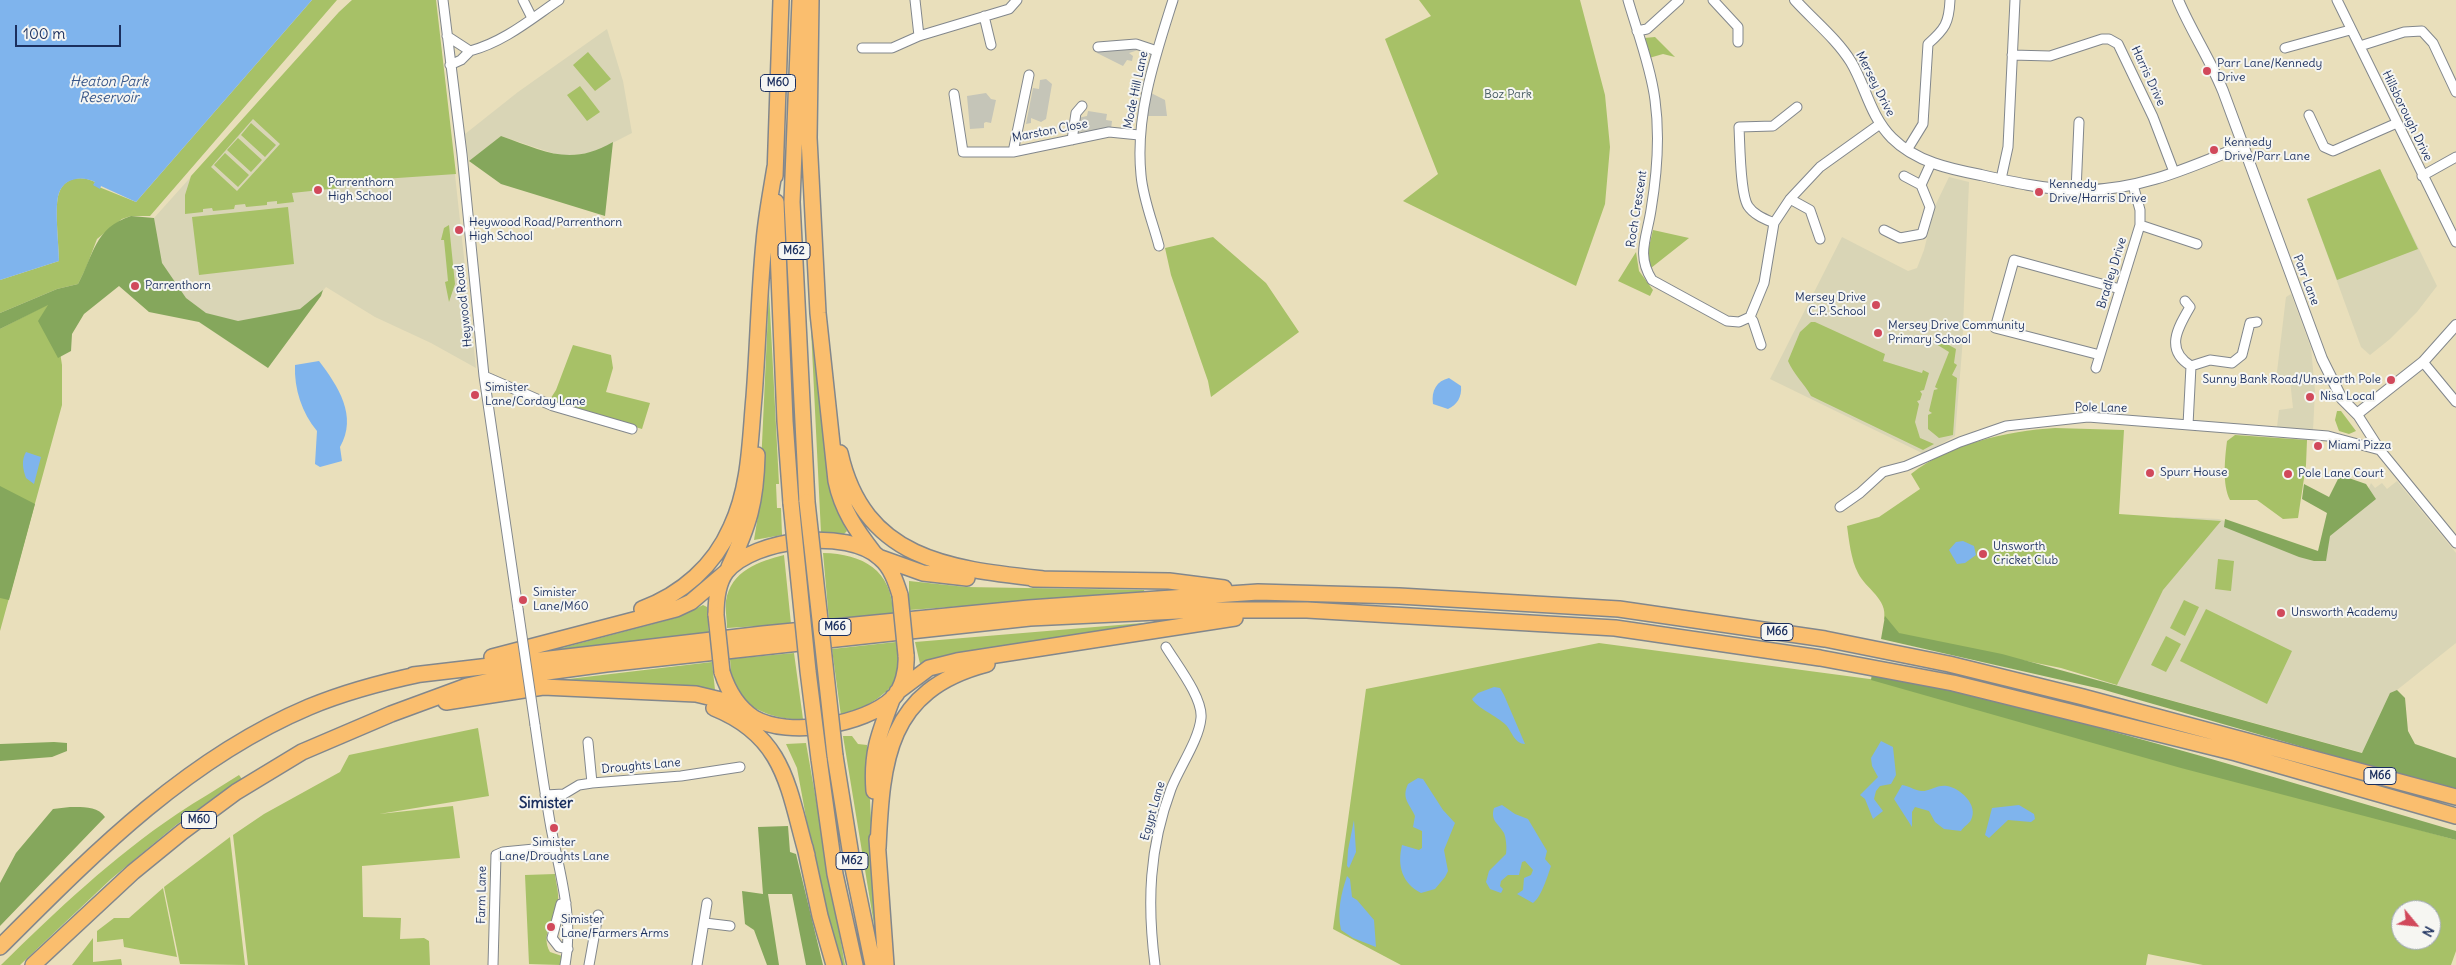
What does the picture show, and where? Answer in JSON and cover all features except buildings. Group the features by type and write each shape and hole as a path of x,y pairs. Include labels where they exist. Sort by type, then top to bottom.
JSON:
{"highway":[{"name":"M60","path":"775,167 781,0"},
{"path":"808,0 809,138 818,313 839,494 848,518 896,582 900,595 906,655 905,672 878,737 873,760 886,965"},
{"name":"M62","path":"808,0 792,202 807,502 836,756 853,868 873,965"},
{"path":"535,647 660,602 688,584 714,556 732,525 742,495 747,469 764,240 775,167"},
{"name":"M62","path":"775,167 784,421 791,502 808,671 835,874 855,965"},
{"path":"818,313 834,426 843,465 858,499 870,517 894,540 930,560 971,571 1043,579"},
{"path":"743,709 726,686 722,672 716,616 717,594 747,530 755,493 757,351"},
{"path":"0,947 74,873 133,819 189,774 243,739 310,707 345,693 535,647 676,608 697,597 746,556 776,545 834,541 853,544 877,556 923,573 956,578 1043,579"},
{"name":"M66","path":"1043,579 1169,581 1258,592 1399,596 1619,609 1815,637 1958,666 2456,797"},
{"name":"M66","path":"413,675 743,636 1029,608 1258,592"},
{"name":"M66","path":"467,686 511,677 606,664 1030,618 1199,610 1306,610 1615,628 1820,658 1953,684 2279,765 2456,816"},
{"path":"756,719 789,727 838,723 864,715 895,695 919,674 938,665 1068,642 1263,614 1306,610"},
{"path":"878,848 881,791 886,762 895,734 912,708 935,686 951,676 972,668 1068,642"},
{"name":"M60","path":"33,965 133,872 182,832 236,792 302,752 391,714 467,686"},
{"path":"391,714 471,696 543,687 696,694 721,700 743,709 756,719 778,742 790,766 820,916 834,965"},
{"path":"584,688 711,706 746,724 766,743 780,765 807,855"}],"street":[{"name":"Heywood Road","path":"443,0 462,154 484,376 545,795 566,903 569,929 565,965"},
{"path":"523,0 532,18"},
{"path":"450,65 461,60 470,50 486,46 502,38 559,0"},
{"path":"915,0 920,36"},
{"path":"862,48 892,48 920,36 1010,10 1017,0"},
{"name":"Mode Hill Lane","path":"1159,246 1142,185 1139,135 1145,98 1173,0"},
{"name":"Roch Crescent","path":"1628,0 1655,97 1657,119 1658,147 1651,211 1642,255 1647,273 1652,280 1727,321 1739,322 1750,317"},
{"path":"1637,31 1647,29 1679,0"},
{"path":"1713,0 1738,27 1738,42"},
{"name":"Mersey Drive","path":"1795,0 1850,61 1872,111 1892,139 1907,150 1931,163 2054,189 2076,190 2133,185 2174,172 2242,146"},
{"path":"1907,150 1923,124 1928,44 1942,32 1949,18 1950,0"},
{"path":"2001,179 2008,147 2015,0"},
{"name":"Parr Lane","path":"2178,0 2188,25 2214,69 2322,359 2342,399 2357,414 2380,450 2456,543"},
{"name":"Hillsborough Drive","path":"2337,0 2350,30 2360,46 2422,176 2456,242"},
{"path":"984,16 991,45"},
{"path":"2285,48 2350,30"},
{"path":"2360,46 2404,32 2422,31 2433,43 2456,92"},
{"path":"447,36 470,50"},
{"name":"Harris Drive","path":"2012,55 2050,56 2102,39 2110,39 2118,44 2153,117 2174,172"},
{"path":"1098,46 1136,44 1157,51"},
{"path":"1012,152 1029,75"},
{"name":"Marston Close","path":"954,94 963,152 1012,152 1109,132 1139,135"},
{"path":"1072,140 1076,113 1082,106"},
{"path":"1774,223 1759,216 1748,206 1744,195 1739,127 1773,126 1797,107"},
{"path":"2309,115 2324,147 2333,151 2397,124"},
{"path":"2076,190 2079,122"},
{"path":"1761,345 1750,317 1764,283 1774,223 1790,199 1820,167 1880,124"},
{"path":"2422,176 2456,156"},
{"path":"1921,184 1931,163"},
{"path":"1884,230 1900,238 1922,234 1930,207 1921,184 1904,176"},
{"name":"Bradley Drive","path":"2096,368 2140,225 2140,210 2133,185"},
{"path":"1790,199 1810,210 1820,239"},
{"path":"2140,225 2193,240"},
{"path":"2100,355 1995,328 2014,260 2120,289"},
{"path":"2185,301 2190,307 2177,335 2176,350 2180,359 2191,366 2210,360 2232,363 2242,355 2250,323 2257,322"},
{"path":"2357,414 2423,362 2456,325"},
{"path":"2423,362 2456,402"},
{"path":"2188,425 2191,366"},
{"path":"484,376 553,406 632,429"},
{"name":"Pole Lane","path":"1840,507 1860,493 1883,472 1906,466 1960,442 2006,426 2088,417 2328,436 2380,450"},
{"name":"Egypt Lane","path":"1155,965 1149,917 1152,862 1171,789 1201,718 1196,696 1166,647"},
{"path":"588,742 592,783"},
{"name":"Droughts Lane","path":"545,795 564,794 579,785 592,783 681,776 740,767"},
{"name":"Farm Lane","path":"493,965 496,855 503,852 555,847"},
{"path":"566,903 561,904 552,938 559,947 568,949"},
{"path":"698,965 708,903"},
{"path":"589,965 598,915"},
{"path":"705,923 730,926"}],"shaded area":[{"name":"Parrenthorn High School","path":"352,0 436,0 476,368 431,343 375,317 326,287 264,363 207,322 107,276 154,218 339,12"},
{"path":"607,29 623,81 632,133 593,153 561,156 501,136 469,161 465,134 518,92"},
{"path":"1134,39 1141,41 1138,50 1129,53 1133,56 1132,61 1127,60 1123,66 1097,53 1101,43"},
{"path":"1046,79 1052,84 1046,119 1041,122 1031,118 1031,123 1026,124 1033,88 1039,89 1040,80"},
{"path":"986,93 991,99 996,100 991,123 984,123 984,128 970,129 967,96"},
{"path":"1151,93 1165,100 1167,116 1147,116"},
{"path":"1088,111 1107,114 1106,120 1112,121 1111,129 1079,132 1076,127 1078,118 1087,116"},
{"path":"2380,169 2437,286 2417,312 2390,339 2370,355 2361,347 2307,199"},
{"name":"Mersey Drive Community Primary School","path":"1949,177 1969,182 1962,351 1955,436 1924,454 1770,379 1842,237 1908,271 1917,268 1924,250 1935,206"},
{"path":"2291,294 2311,348 2315,391 2313,430 2277,427 2279,410 2293,408 2290,380 2276,380 2286,297"},
{"name":"Unsworth Academy","path":"2397,481 2456,553 2456,643 2397,690 2367,754 2098,680 2113,552 2176,517 2219,519 2326,558 2333,512 2367,492 2371,483 2375,488 2382,483 2387,489"}],"green space":[{"path":"312,0 337,0 150,216 131,216 122,219 97,239 78,284 57,289 0,313 0,280 59,261 57,207 61,188 74,179 85,179 95,182 94,185 136,202"},
{"path":"352,0 436,0 456,174 383,179 377,184 292,193 294,202 277,204 277,201 267,202 267,205 246,207 245,204 235,205 234,209 213,211 212,208 203,209 203,212 185,214 185,195 191,176","holes":["253,119 280,144 237,191 211,167"]},
{"name":"Boz Park","path":"1419,0 1580,0 1605,95 1610,147 1605,204 1576,286 1403,201 1438,174 1385,39 1431,16"},
{"path":"1655,37 1675,57 1663,54 1649,58 1644,38"},
{"path":"588,52 611,79 595,91 573,65"},
{"path":"580,86 600,112 587,121 567,95"},
{"path":"251,123 276,145 265,157 241,135"},
{"path":"501,136 544,151 570,155 598,150 613,142 605,216 501,184 469,161"},
{"path":"238,138 262,160 251,172 227,150"},
{"path":"225,153 249,175 238,187 214,165"},
{"path":"2380,169 2418,249 2337,280 2307,199"},
{"path":"288,207 294,264 199,275 192,217"},
{"path":"131,216 154,218 162,263 186,298 206,313 238,321 300,309 323,290 321,296 268,368 199,322 149,312 119,286 84,314 72,334 71,351 58,358 38,321 48,305 0,329 0,313 57,289 78,284 102,235 119,221"},
{"path":"449,225 455,284 449,302 445,282 448,281 444,240 441,240 444,228"},
{"path":"1653,230 1689,238 1651,268 1647,255"},
{"path":"1213,237 1266,283 1299,332 1211,397 1208,381 1171,275 1165,248"},
{"path":"807,247 834,502 847,531 844,534 821,533"},
{"path":"1636,252 1639,271 1653,290 1650,296 1618,281"},
{"path":"769,291 779,484 776,484 777,508 781,508 782,535 754,540 759,509"},
{"path":"52,302 62,365 62,405 0,631 0,329"},
{"path":"1811,322 1815,322 1885,354 1883,361 1922,373 1923,370 1929,373 1924,390 1920,391 1922,394 1920,400 1917,401 1919,404 1915,422 1920,438 1934,444 1923,450 1811,396 1788,361 1800,332"},
{"path":"1936,338 1956,349 1954,363 1957,365 1952,375 1957,378 1953,435 1939,438 1928,429 1928,415 1932,413 1929,411 1934,390 1938,389 1935,387 1949,352 1936,344"},
{"path":"573,345 611,355 613,368 606,392 650,403 642,429 549,401 556,390"},
{"path":"2337,411 2341,411 2356,431 2349,434 2339,431 2335,420"},
{"name":"Unsworth Cricket Club","path":"2055,428 2124,430 2119,514 2221,521 2163,590 2117,685 2061,668 1907,637 1898,633 1884,619 1883,606 1880,600 1858,573 1852,556 1847,526 1879,517 1920,489 1911,474 1926,464 1961,447 1979,441 2018,432"},
{"path":"2235,435 2307,440 2306,465 2298,518 2283,519 2257,500 2230,500 2227,494 2225,479 2227,441"},
{"path":"2340,475 2366,484 2376,499 2330,536 2326,561 2314,561 2299,557 2224,527 2225,519 2318,551 2327,513 2302,499 2304,484 2329,497"},
{"path":"0,486 35,504 9,600 0,598"},
{"path":"823,553 851,557 873,567 881,575 887,586 893,613 829,620"},
{"path":"784,555 791,624 727,628 726,601 733,582 756,564"},
{"path":"2218,559 2234,561 2231,591 2215,589"},
{"path":"909,581 966,587 1144,590 1145,593 909,610"},
{"path":"2184,600 2199,607 2185,636 2170,628"},
{"path":"703,605 707,607 709,634 543,653 679,617"},
{"path":"2206,609 2292,651 2267,704 2180,661"},
{"path":"1885,616 1899,633 2002,654 2362,753 2390,693 2397,690 2405,698 2408,731 2415,744 2456,758 2456,791 2101,689 1881,639"},
{"path":"1179,620 921,668 915,642"},
{"path":"2166,636 2181,644 2166,672 2151,665"},
{"path":"896,642 899,666 893,684 869,704 841,716 832,649"},
{"path":"1599,643 1877,680 2456,840 2456,951 2451,965 2203,965 2148,954 2146,965 1401,965 1333,929 1366,689"},
{"path":"794,653 803,719 774,716 754,708 739,695 733,684 730,659"},
{"path":"712,662 715,690 535,683"},
{"path":"1872,673 2020,707 2166,746 2456,831 2456,840 2181,768 1871,680"},
{"path":"478,728 489,796 379,814 453,806 460,858 362,866 363,917 401,918 400,939 424,938 429,941 430,965 248,965 233,835 264,814 340,772 349,755"},
{"path":"843,736 852,736 858,744 867,745 878,949"},
{"path":"67,743 67,751 52,757 0,761 0,744"},
{"path":"806,743 845,965 839,965 814,861 797,768 786,744"},
{"path":"239,775 242,779 176,825 111,879 20,965 1,965 64,905 130,848 177,814"},
{"path":"70,807 94,809 105,817 0,926 0,883 16,853 53,809"},
{"path":"788,826 790,852 796,854 823,965 806,965 792,894 768,894 779,965 767,965 754,930 745,924 742,891 763,894 758,827"},
{"path":"230,837 245,965 180,964 164,887"},
{"path":"555,874 558,902 547,933 547,945 550,952 562,956 561,965 529,964 525,875"},
{"path":"163,888 177,957 124,947 123,939 97,942 97,931 114,918 129,918"},
{"path":"93,938 93,962 121,959 122,965 72,965"}],"water":[{"name":"Heaton Park Reservoir","path":"0,0 312,0 136,202 101,186 100,189 93,185 95,182 90,180 79,178 69,181 61,188 58,199 59,261 0,280"},
{"path":"319,361 339,391 346,413 347,424 340,447 342,461 320,467 315,464 317,431 303,409 295,374 295,365"},
{"path":"1449,378 1461,386 1461,394 1454,405 1448,409 1433,404 1433,394 1441,381"},
{"path":"26,452 41,457 34,484 26,478 24,471 23,462"},
{"path":"1963,541 1974,546 1976,555 1965,563 1957,564 1949,550 1956,542"},
{"path":"1494,687 1500,688 1504,695 1525,744 1519,742 1506,725 1478,706 1472,699 1478,693"},
{"path":"1881,741 1893,747 1896,775 1891,784 1880,786 1876,791 1874,799 1883,811 1873,819 1865,799 1860,795 1878,777 1872,766 1871,758"},
{"path":"1418,778 1423,779 1443,810 1455,823 1444,850 1448,871 1435,889 1421,893 1405,879 1400,860 1402,845 1419,850 1422,848 1422,831 1413,827 1415,816 1405,794 1408,784"},
{"path":"1902,785 1921,791 1944,786 1952,787 1967,798 1970,803 1973,814 1971,820 1961,831 1944,829 1935,822 1929,811 1915,807 1912,812 1912,827 1894,799"},
{"path":"1502,805 1515,814 1528,819 1547,851 1545,859 1551,866 1541,891 1533,903 1517,894 1523,890 1524,878 1531,875 1533,870 1525,861 1522,862 1519,875 1508,875 1501,881 1500,886 1503,889 1501,893 1490,889 1486,882 1489,871 1506,854 1504,833 1493,816 1494,808"},
{"path":"2019,805 2034,814 2035,819 2031,822 2008,820 1989,838 1985,835 1992,808"},
{"path":"1354,820 1356,852 1349,868 1347,866 1348,850"},
{"path":"1347,876 1350,879 1352,897 1357,900 1374,920 1376,947 1353,938 1341,930 1340,903"}],"place":[{"name":"Parr Lane/Kennedy Drive","path":"2207,71"},
{"name":"Kennedy Drive/Parr Lane","path":"2214,150"},
{"name":"Parrenthorn High School","path":"318,190"},
{"name":"Kennedy Drive/Harris Drive","path":"2039,192"},
{"name":"Heywood Road/Parrenthorn High School","path":"459,230"},
{"name":"Parrenthorn","path":"135,286"},
{"name":"Mersey Drive C.P. School","path":"1876,305"},
{"name":"Mersey Drive Community Primary School","path":"1878,333"},
{"name":"Sunny Bank Road/Unsworth Pole","path":"2391,380"},
{"name":"Simister Lane/Corday Lane","path":"475,395"},
{"name":"Nisa Local","path":"2310,397"},
{"name":"Miami Pizza","path":"2318,446"},
{"name":"Spurr House","path":"2150,473"},
{"name":"Pole Lane Court","path":"2288,474"},
{"name":"Unsworth Cricket Club","path":"1983,554"},
{"name":"Simister Lane/M60","path":"523,600"},
{"name":"Unsworth Academy","path":"2281,613"},
{"name":"Simister Lane/Droughts Lane","path":"554,828"},
{"name":"Simister Lane/Farmers Arms","path":"551,927"}],"district":[{"name":"Simister","path":"546,804"}]}
